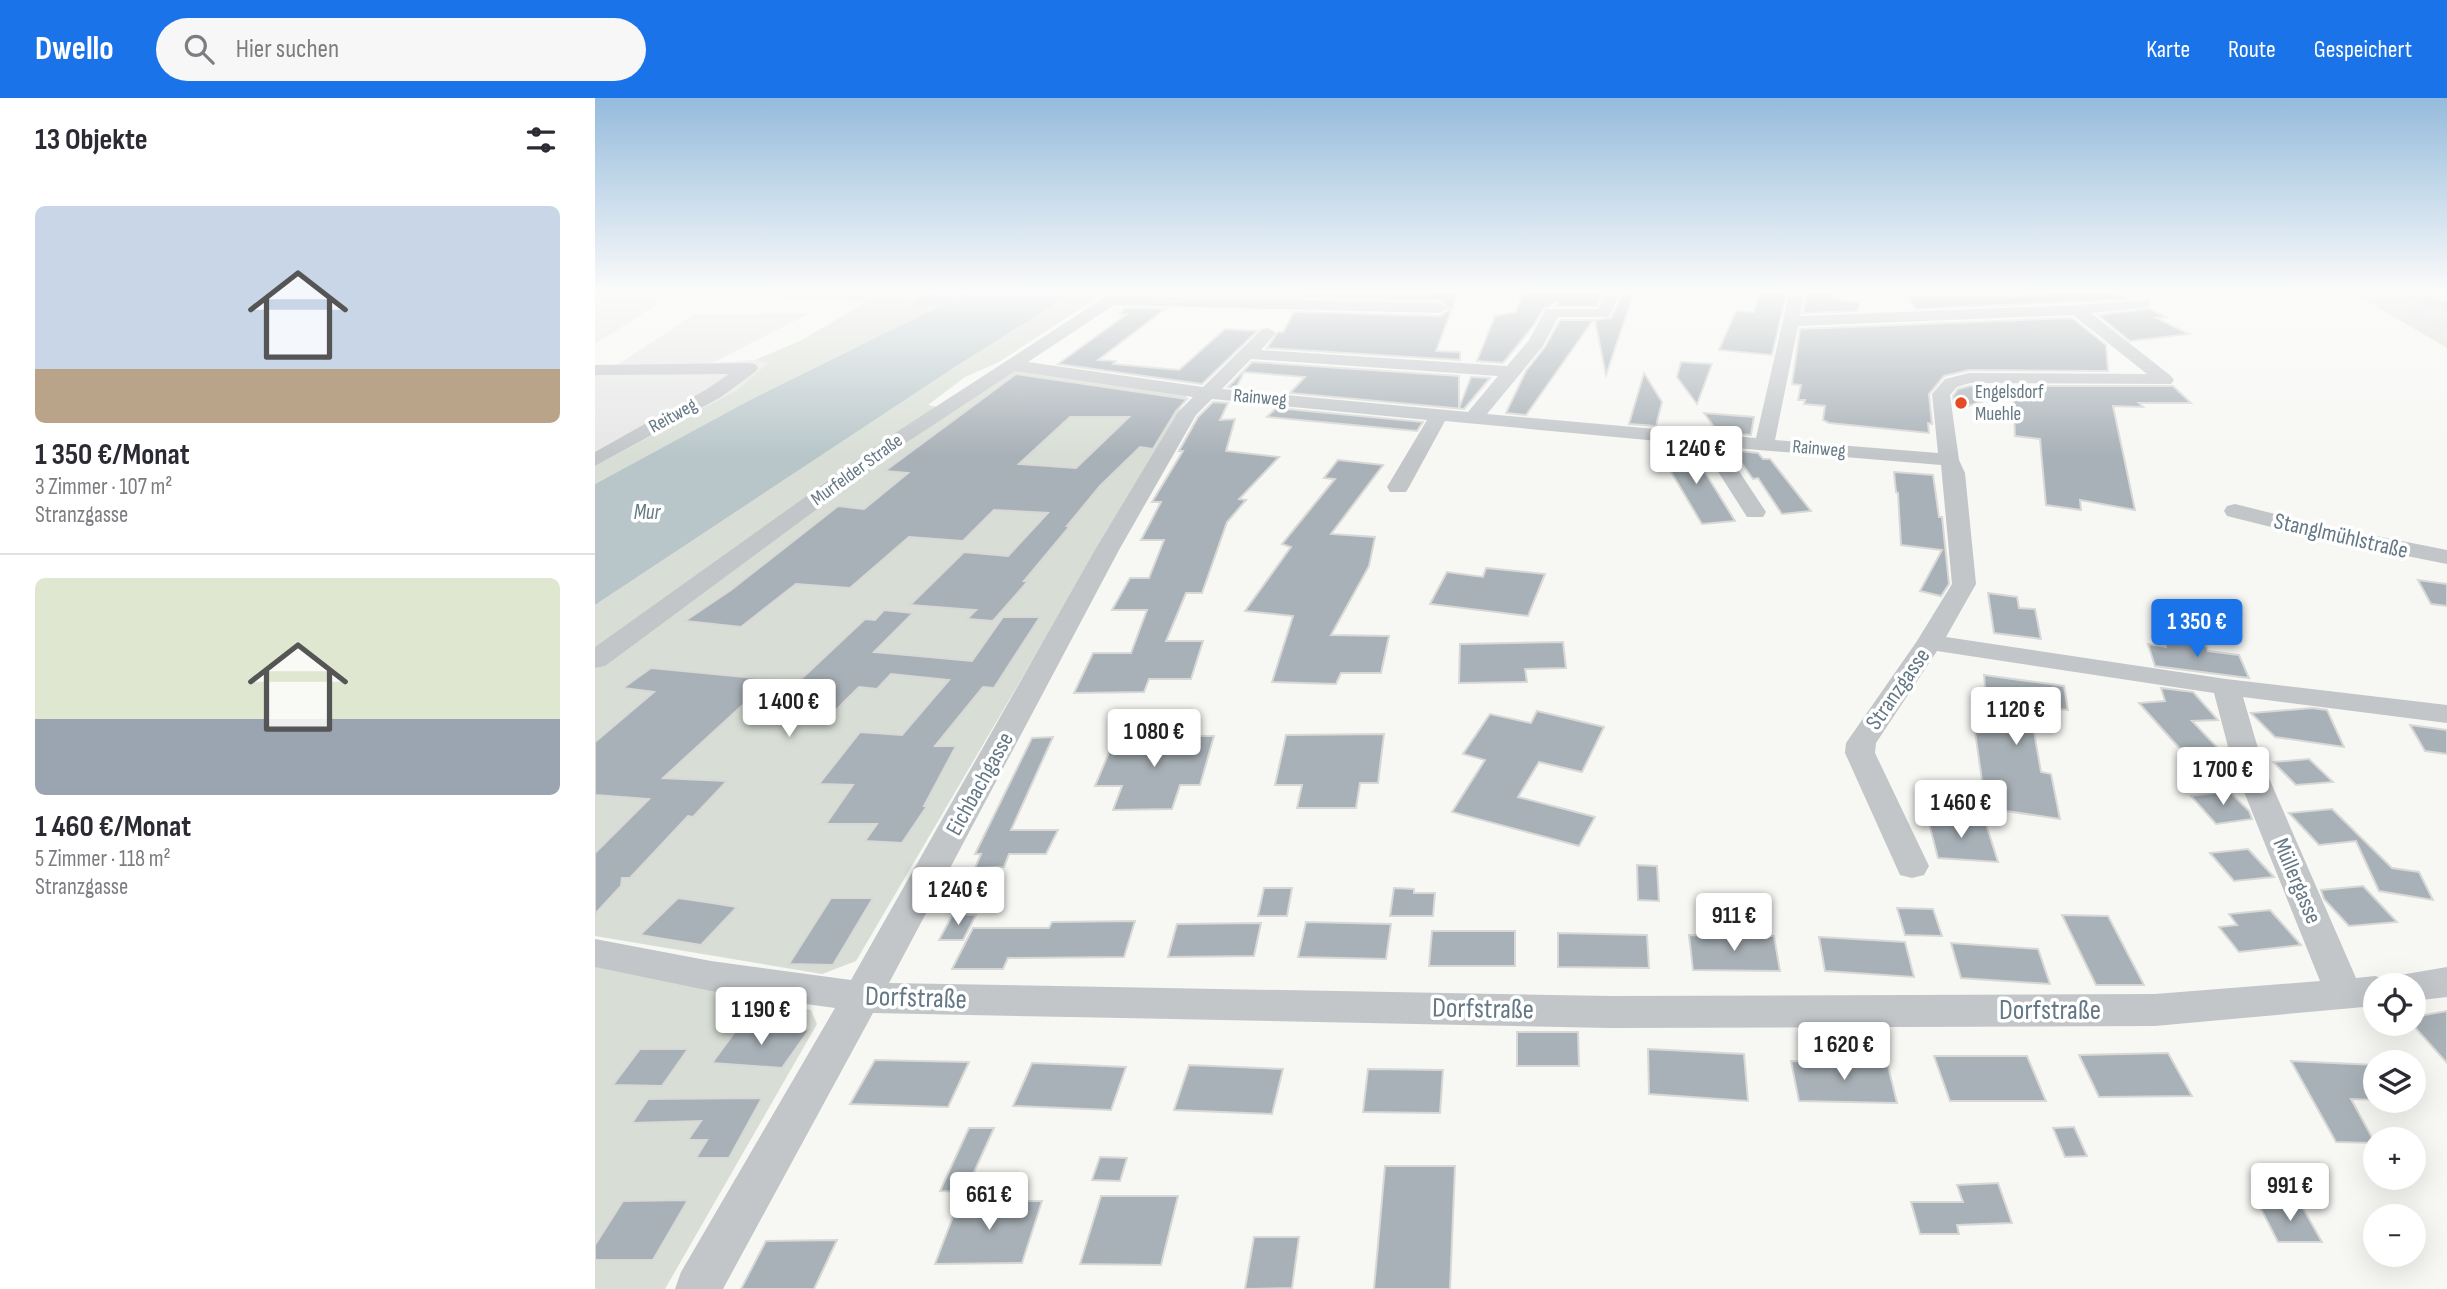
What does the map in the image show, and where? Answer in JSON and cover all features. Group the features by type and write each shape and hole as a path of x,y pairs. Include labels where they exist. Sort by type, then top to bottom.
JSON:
{"street":[{"name":"Murfelder Straße","path":"595,660 902,437 1040,346"},
{"name":"Rainweg","path":"1206,393 1255,346"},
{"path":"1473,418 1534,346"},
{"path":"1764,444 1784,346"},
{"path":"1930,642 1964,584 1954,473 1949,460 1940,396 1954,381 1972,378 2165,380 2122,346"},
{"path":"1247,354 1511,372"},
{"name":"Rainweg","path":"1010,365 1206,393 1949,460"},
{"name":"Reitweg","path":"595,370 749,368 714,393 595,460"},
{"name":"Eichbachgasse","path":"698,1289 1107,551 1188,412 1206,393"},
{"path":"1398,487 1439,415"},
{"path":"1708,440 1755,512"},
{"name":"Stanglmühlstraße","path":"2235,511 2349,539 2447,557"},
{"name":"Stranzgasse","path":"1912,866 1860,753 1861,743 1930,642 2225,687 2447,714"},
{"name":"Müllergasse","path":"2225,687 2247,762 2359,993"},
{"name":"Dorfstraße","path":"595,953 711,976 861,997 1611,1012 2155,1010 2359,993"},
{"path":"2426,984 2447,982"}],"shaded area":[{"path":"647,346 746,346 712,363 755,360 769,362 737,390 595,466 595,366 617,365"},
{"path":"789,346 860,346 748,401 595,484 595,466 737,390 768,363 755,360"},
{"path":"989,346 1024,346 999,362 965,377 928,405 937,407 595,654 595,605"},
{"path":"1010,369 1185,394 1187,397 856,961 822,974 595,936 595,666"},
{"path":"595,966 811,1010 817,1024 665,1289 595,1289"}],"water":[{"name":"Mur","path":"860,346 989,346 595,605 595,484 748,401"}],"building":[{"path":"1083,346 1117,346 1098,360 1116,361 1113,364 1179,370 1206,346 1242,346 1202,384 1058,364"},
{"path":"1269,346 1438,346 1436,351 1460,352 1460,360 1267,348"},
{"path":"1483,346 1517,346 1503,363 1477,361"},
{"path":"1575,346 1526,415 1506,413 1526,371 1545,347"},
{"path":"1600,346 1616,346 1606,375"},
{"path":"1721,346 1774,346 1772,355 1719,350"},
{"path":"1798,346 2106,346 2108,371 1969,370 1944,376 1929,394 1932,424 1928,423 1929,433 1829,423 1823,420 1825,406 1804,404 1805,400 1798,400 1801,385 1792,384"},
{"path":"1252,362 1459,376 1459,408 1471,377 1490,378 1464,409 1290,393 1305,377 1244,372 1236,388 1228,387"},
{"path":"1681,362 1712,364 1697,404 1677,377"},
{"path":"1644,373 1662,402 1656,426 1629,424"},
{"path":"1016,374 1187,399 1176,411 1153,449 1140,447 1100,486 1024,581 1028,581 993,621 967,619 976,610 910,605 964,552 1008,556 1048,513 994,510 963,541 909,537 850,588 796,584 741,627 685,621 731,590 838,506 864,509 908,473 885,471","holes":["1070,417 1129,417 1076,468 1019,464"]},
{"path":"1970,386 2173,386 2191,403 2139,403 2143,407 2113,406 2135,510 2080,500 2081,510 2046,505 2040,439 2015,436 2013,392 1968,406 1954,405 1953,396 1958,389"},
{"path":"1213,402 1228,403 1220,420 1235,419 1226,451 1279,457 1239,499 1246,500 1227,522 1202,593 1186,593 1166,641 1203,641 1191,679 1149,679 1144,692 1074,693 1093,653 1131,653 1147,610 1112,610 1130,578 1149,578 1164,540 1141,540 1161,502 1152,502 1183,451 1179,451 1198,417"},
{"path":"1276,408 1423,422 1417,431 1267,417"},
{"path":"1704,413 1754,417 1751,435 1718,432"},
{"path":"1690,448 1735,521 1702,524 1658,450"},
{"path":"1732,450 1758,453 1763,459 1770,459 1811,511 1782,514 1758,478 1753,479"},
{"path":"1338,460 1383,465 1331,534 1375,537 1369,566 1331,635 1389,636 1381,673 1341,673 1336,684 1272,682 1293,616 1245,611 1291,547 1282,544 1335,479 1324,478"},
{"path":"1894,472 1933,475 1939,517 1942,517 1949,584 1941,596 1920,591 1942,550 1901,545"},
{"path":"1486,568 1545,574 1528,616 1430,604 1447,572 1483,577"},
{"path":"2418,580 2447,584 2447,606 2431,604"},
{"path":"1988,593 2017,597 2019,608 2035,609 2041,639 1994,633"},
{"path":"884,610 913,613 874,652 972,661 1003,617 1040,617 994,688 983,687 935,746 956,746 924,806 927,806 902,843 865,841 877,824 826,824 853,785 819,784 860,732 902,735 949,680 891,674 877,689 859,687 836,710 785,707 769,681 663,778 727,781 693,817 688,816 630,878 622,878 621,886 595,914 595,853 649,799 595,795 595,742 654,692 623,688 651,668 798,682 865,619 875,620"},
{"path":"2165,641 2206,646 2208,651 2239,655 2249,678 2155,666 2148,644 2166,647"},
{"path":"1563,642 1566,668 1525,669 1527,682 1459,683 1460,644"},
{"path":"1984,675 2064,686 2068,710 2042,707 2043,711 2030,709 2041,772 2051,774 2060,819 1986,808 1973,718 1985,720 1984,712 1987,712"},
{"path":"2161,688 2193,692 2218,720 2192,721 2228,759 2232,768 2201,771 2139,703 2165,701"},
{"path":"2312,708 2327,710 2344,747 2275,737 2251,713"},
{"path":"1537,711 1604,727 1582,772 1539,762 1518,797 1595,817 1579,846 1452,812 1485,760 1463,754 1490,714 1531,723"},
{"path":"2410,725 2447,730 2447,754 2425,751"},
{"path":"1384,734 1378,783 1360,783 1356,808 1297,808 1302,785 1275,785 1286,735"},
{"path":"1116,736 1214,736 1200,785 1180,785 1172,809 1113,810 1122,786 1095,786"},
{"path":"1053,737 1011,830 1058,830 1046,854 1009,854 1004,867 975,868 981,854 975,854 1032,738"},
{"path":"2309,759 2333,782 2296,785 2273,762"},
{"path":"2229,791 2249,811 2252,819 2216,824 2191,796"},
{"path":"2332,809 2392,868 2419,872 2433,900 2379,891 2356,841 2319,845 2289,813"},
{"path":"1926,812 1947,814 1949,822 1986,824 1998,862 1938,858"},
{"path":"2248,849 2274,877 2234,881 2210,853"},
{"path":"1637,865 1657,866 1659,901 1638,900"},
{"path":"2363,886 2397,922 2349,926 2324,899 2321,890"},
{"path":"1264,888 1292,888 1287,916 1258,916"},
{"path":"1394,888 1414,889 1414,893 1435,893 1433,916 1390,916"},
{"path":"678,898 737,907 701,945 640,935"},
{"path":"831,898 873,898 833,965 789,964"},
{"path":"1897,908 1933,909 1942,936 1905,935"},
{"path":"2270,910 2301,945 2239,952 2219,927 2237,925 2229,914"},
{"path":"953,914 976,915 963,940 939,940"},
{"path":"2062,915 2108,916 2144,985 2096,985"},
{"path":"1135,921 1124,957 1008,958 1003,969 952,969 973,928 1049,928 1052,922"},
{"path":"1306,922 1391,924 1386,959 1298,957"},
{"path":"1261,923 1254,956 1168,957 1177,924"},
{"path":"1432,931 1515,931 1515,966 1429,966"},
{"path":"1558,933 1647,935 1649,968 1558,967"},
{"path":"1689,935 1774,936 1780,971 1693,970"},
{"path":"1819,937 1905,942 1914,977 1825,971"},
{"path":"1951,943 2038,949 2050,984 1961,978"},
{"path":"2447,1011 2447,1063 2423,1036 2426,1036 2426,1015"},
{"path":"740,1025 809,1030 782,1068 712,1063"},
{"path":"1517,1032 1578,1032 1579,1066 1517,1066"},
{"path":"640,1049 688,1049 662,1086 613,1085"},
{"path":"1648,1049 1744,1054 1748,1101 1649,1094"},
{"path":"2168,1053 2192,1096 2099,1097 2079,1055"},
{"path":"1934,1056 2027,1056 2046,1101 1950,1101"},
{"path":"875,1060 969,1062 948,1107 850,1104"},
{"path":"1791,1061 1887,1062 1897,1103 1799,1101"},
{"path":"2291,1061 2363,1064 2363,1100 2351,1099 2366,1127 2363,1127 2363,1143 2336,1142"},
{"path":"1032,1063 1126,1067 1111,1110 1013,1106"},
{"path":"1189,1065 1283,1069 1272,1114 1174,1110"},
{"path":"1368,1069 1443,1070 1440,1113 1363,1112"},
{"path":"762,1098 729,1158 696,1158 707,1140 688,1140 701,1121 632,1123 648,1099"},
{"path":"2074,1127 2087,1156 2065,1157 2053,1128"},
{"path":"969,1128 994,1128 965,1192 940,1191"},
{"path":"1100,1157 1127,1158 1120,1181 1092,1180"},
{"path":"1385,1166 1455,1166 1450,1289 1374,1289"},
{"path":"1998,1183 2012,1223 1957,1225 1959,1234 1920,1234 1911,1202 1963,1202 1957,1185"},
{"path":"1101,1196 1178,1196 1161,1265 1080,1264"},
{"path":"688,1200 653,1260 595,1260 595,1245 623,1201"},
{"path":"959,1201 1042,1201 1022,1263 935,1264"},
{"path":"2258,1203 2300,1203 2322,1242 2278,1242"},
{"path":"1254,1237 1299,1237 1292,1288 1245,1289"},
{"path":"837,1240 814,1289 741,1289 766,1241"}],"place":[{"name":"Engelsdorf Muehle","path":"1961,403"}]}
